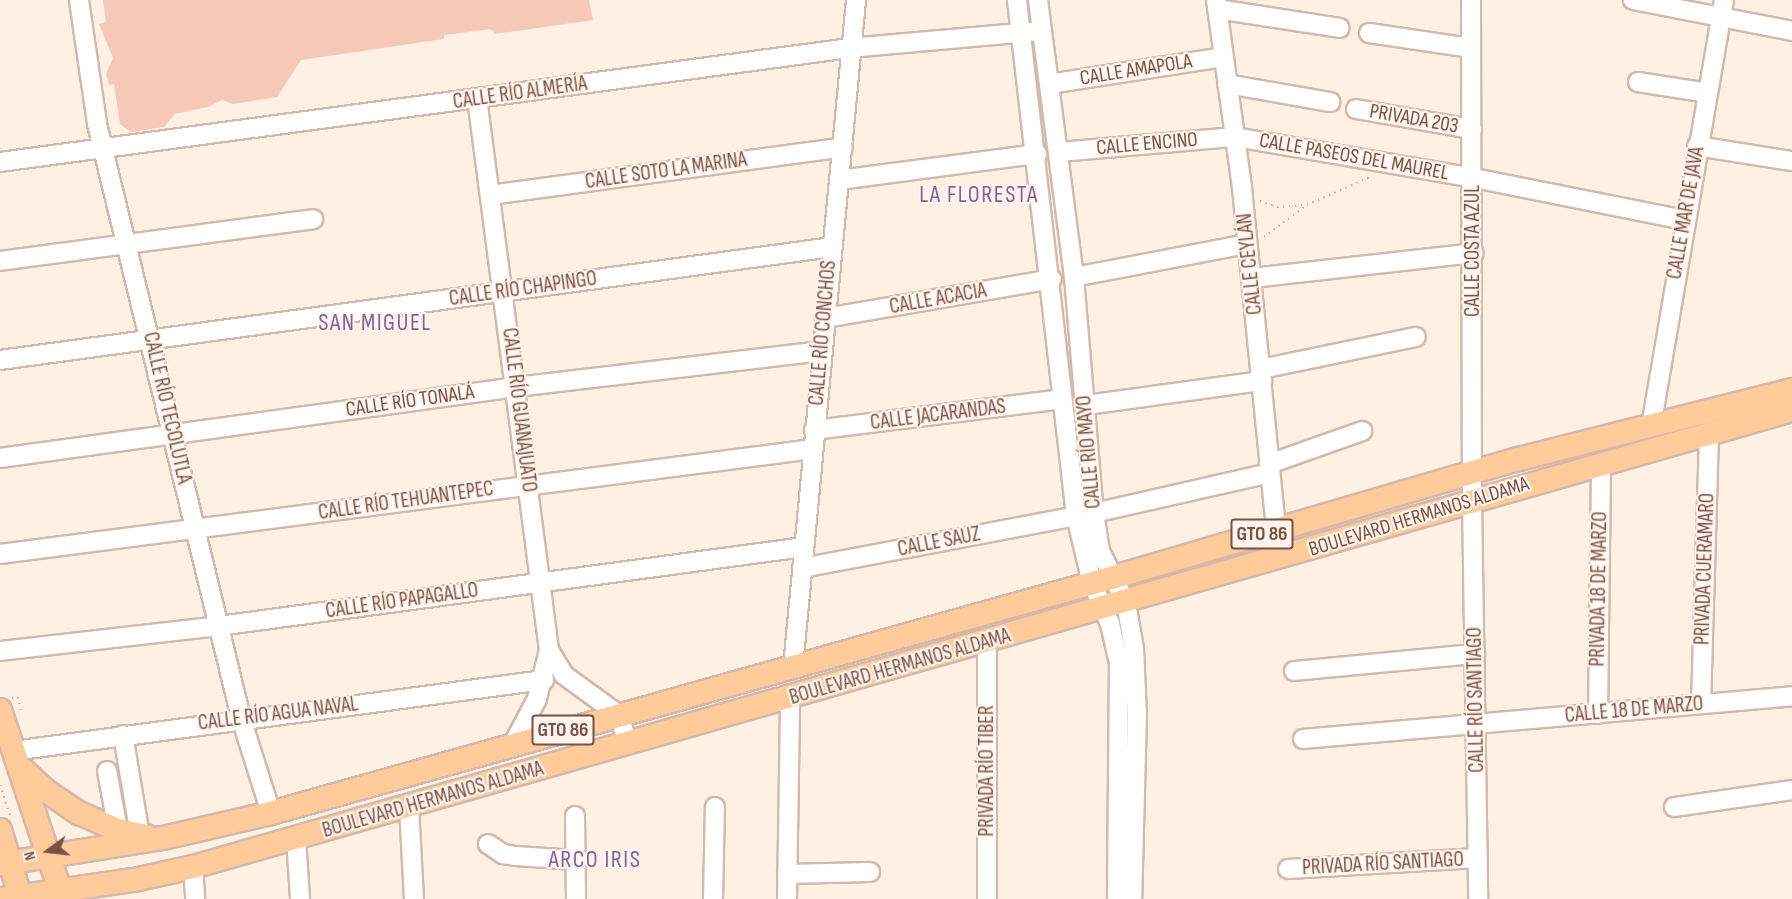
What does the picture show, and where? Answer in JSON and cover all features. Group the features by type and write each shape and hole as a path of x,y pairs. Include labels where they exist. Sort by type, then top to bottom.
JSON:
{"main road":[{"name":"BOULEVARD HERMANOS ALDAMA","path":"5,864 163,838 271,813 1101,581 1473,472 1792,390"},
{"name":"BOULEVARD HERMANOS ALDAMA","path":"14,898 62,895 193,867 987,643 1472,501 1792,411"},
{"path":"0,710 62,895"},
{"path":"15,757 62,803 118,830 163,838"},
{"path":"0,830 5,864 14,898"},
{"path":"107,899 134,880"}],"street":[{"name":"CALLE RÍO TECOLUTLA","path":"79,0 103,151 128,243 241,718 271,813"},
{"name":"CALLE RÍO CONCHOS","path":"794,667 814,430 856,0"},
{"name":"CALLE RÍO MAYO","path":"1017,0 1052,279 1062,399 1085,515 1101,581 1103,608 1116,641 1128,714 1132,899"},
{"name":"CALLE RÍO MAYO","path":"1038,0 1074,277 1086,405 1085,515"},
{"name":"CALLE COSTA AZUL","path":"1471,0 1470,48 1474,178 1472,501"},
{"path":"1633,0 1792,31"},
{"name":"CALLE MAR DE JAVA","path":"1651,427 1684,220 1724,0"},
{"path":"1216,4 1340,28"},
{"name":"CALLE CEYLÁN","path":"1216,4 1242,188 1276,529"},
{"name":"CALLE RÍO ALMERÍA","path":"0,162 103,151 850,48 1041,31"},
{"path":"1369,33 1470,48"},
{"name":"CALLE AMAPOLA","path":"1049,84 1223,57"},
{"path":"1638,82 1708,93"},
{"path":"1227,84 1330,102"},
{"name":"CALLE RÍO GUANAJUATO","path":"477,98 542,582 549,650 544,680 513,744"},
{"name":"PRIVADA 203","path":"1356,109 1472,129"},
{"name":"CALLE ENCINO","path":"1059,152 1235,137"},
{"name":"CALLE PASEOS DEL MAUREL","path":"1235,137 1474,178 1684,220"},
{"path":"1698,146 1792,161"},
{"name":"CALLE SOTO LA MARINA","path":"490,195 843,147"},
{"path":"840,180 1037,154"},
{"path":"0,261 313,219"},
{"path":"1074,277 1247,244"},
{"name":"CALLE RÍO CHAPINGO","path":"0,360 832,247"},
{"path":"1252,278 1474,254"},
{"name":"CALLE ACACIA","path":"825,318 1052,279"},
{"path":"1086,405 1261,375 1416,337"},
{"name":"CALLE RÍO TONALÁ","path":"0,458 516,387 822,351"},
{"name":"CALLE JACARANDAS","path":"814,430 1062,399"},
{"name":"CALLE SAUZ","path":"802,568 1085,515 1269,468 1362,431"},
{"name":"PRIVADA CUERAMARO","path":"1701,704 1708,434"},
{"name":"CALLE RÍO TEHUANTEPEC","path":"0,554 813,449"},
{"name":"PRIVADA 18 DE MARZO","path":"1598,714 1601,464"},
{"name":"CALLE RÍO SANTIAGO","path":"1472,501 1478,899"},
{"name":"CALLE RÍO PAPAGALLO","path":"0,651 219,626 804,547"},
{"name":"CALLE RÍO MAYO","path":"1101,581 1126,603 1134,649 1117,899"},
{"name":"PRIVADA RÍO TIBER","path":"987,643 987,899"},
{"name":"CALLE RÍO GUANAJUATO","path":"549,650 571,681 619,715"},
{"path":"1294,671 1475,654"},
{"name":"CALLE RÍO AGUA NAVAL","path":"15,757 123,735 544,680"},
{"name":"CALLE 18 DE MARZO","path":"1303,739 1792,696"},
{"path":"787,899 790,698"},
{"path":"619,715 628,744"},
{"path":"123,735 140,835"},
{"path":"107,771 118,830"},
{"path":"1674,807 1792,790"},
{"path":"409,807 414,899"},
{"path":"713,899 715,807"},
{"path":"575,816 576,899"},
{"path":"296,838 300,899"},
{"path":"488,844 516,856 576,860"},
{"name":"PRIVADA RÍO SANTIAGO","path":"1288,869 1478,858"},
{"path":"193,867 195,899"},
{"path":"788,874 870,872"}],"path":[{"path":"1247,244 1272,232 1307,205 1398,165"},
{"path":"1242,188 1267,205 1307,205"},
{"path":"18,696 22,717"}],"building":[{"path":"103,0 589,0 593,20 495,34 491,29 444,35 444,39 301,60 277,97 233,104 222,100 208,107 175,114 164,127 131,132 120,124 114,84 109,85 106,74 113,58 99,24 106,22"}],"district":[{"name":"LA FLORESTA","path":"979,195"},
{"name":"SAN MIGUEL","path":"375,323"},
{"name":"ARCO IRIS","path":"595,860"}]}
